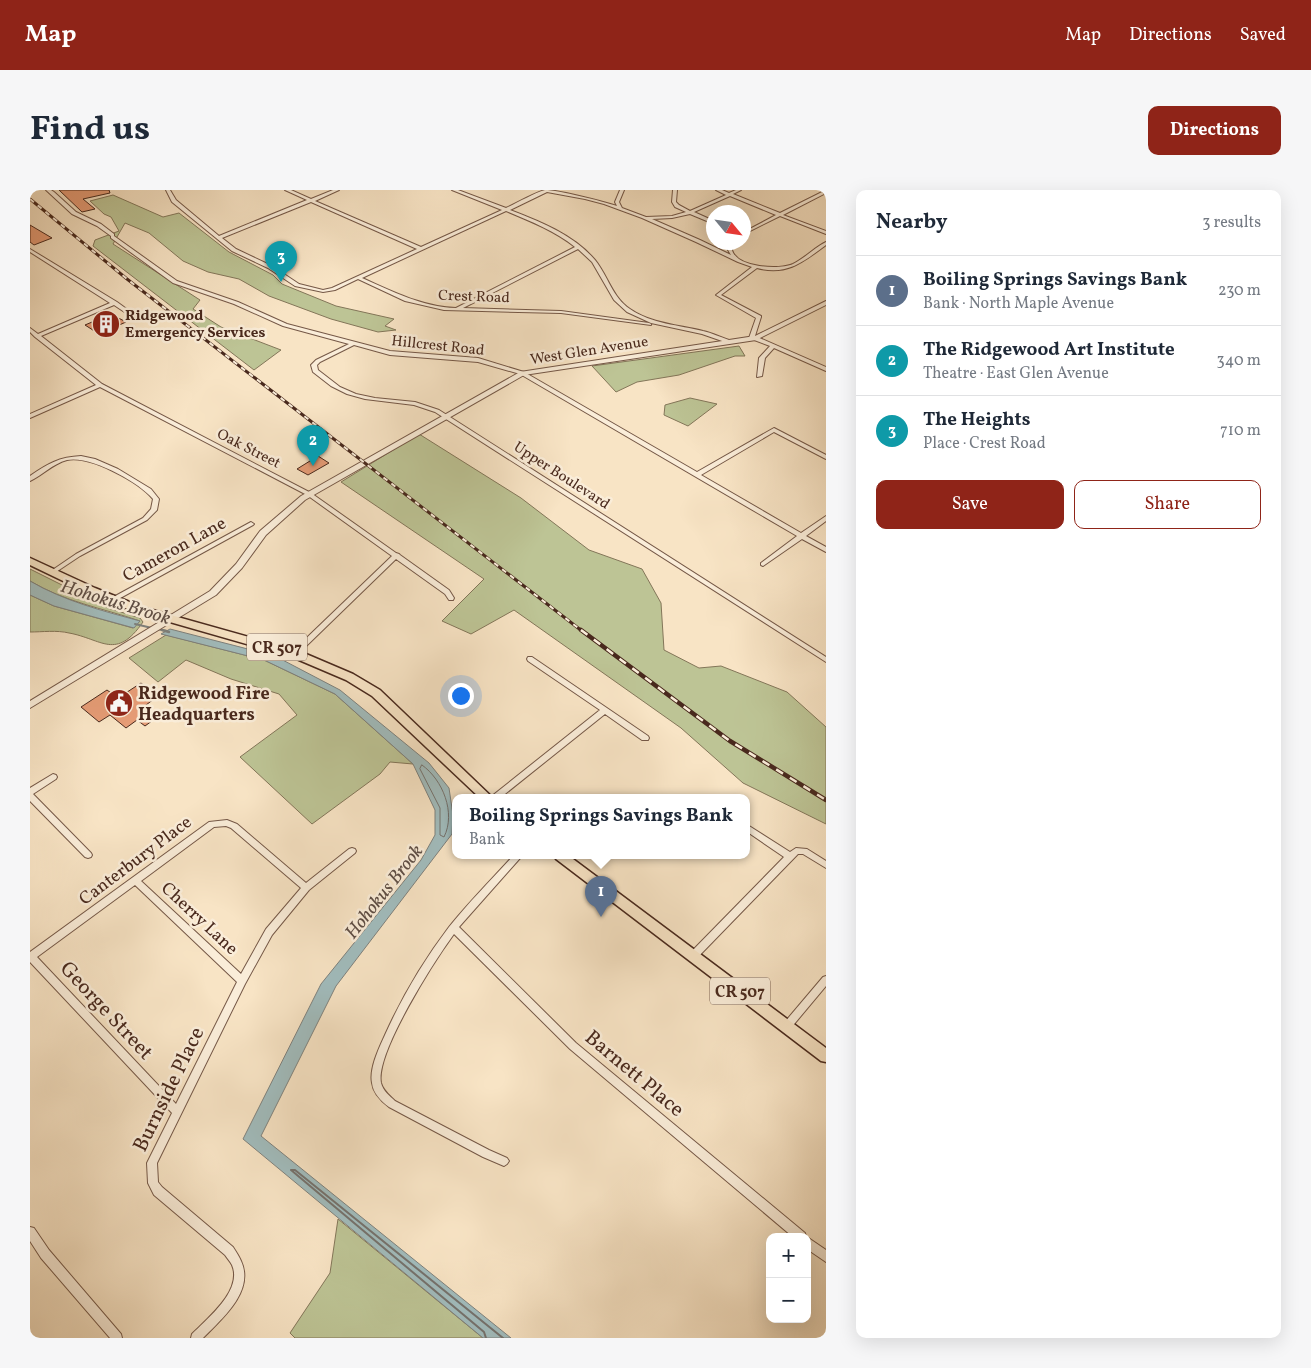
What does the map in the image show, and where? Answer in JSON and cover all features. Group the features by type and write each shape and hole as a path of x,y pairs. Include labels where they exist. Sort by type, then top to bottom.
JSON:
{"main road":[{"name":"CR 507","path":"30,561 111,600 166,622 296,652 358,681 376,694 484,794"},
{"name":"CR 507","path":"564,859 826,1056"}],"street":[{"name":"Hillcrest Road","path":"48,190 59,196 75,214 106,229 112,236 182,285 236,303 285,325 352,344 400,354 478,360 522,373 826,550"},
{"path":"168,190 174,201 218,238 297,285 317,290 329,290 359,278 506,211 547,190 583,196 621,210 755,267 788,268 826,244"},
{"path":"287,190 422,249"},
{"path":"218,238 337,190"},
{"path":"454,190 560,234 579,247 600,269 609,291 617,302 639,316 670,327 704,333 727,341"},
{"path":"621,210 617,202 622,190"},
{"path":"676,190 674,202 706,220"},
{"path":"718,190 826,233"},
{"path":"639,217 666,219 691,213 739,190"},
{"path":"751,230 826,191"},
{"path":"453,310 579,247"},
{"path":"30,250 137,318"},
{"path":"730,250 737,259"},
{"path":"755,267 718,295 759,317 753,338 826,369"},
{"name":"Crest Road","path":"359,278 407,300 453,310 561,312 670,327"},
{"path":"36,336 115,303"},
{"name":"West Glen Avenue","path":"370,459 522,373 753,338 826,303"},
{"name":"Oak Street","path":"30,330 100,385 309,494 397,555 447,592 450,598"},
{"name":"Upper Boulevard","path":"352,344 315,363 315,371 347,393 364,398 415,402 446,416 826,660"},
{"path":"759,376 762,358 773,346"},
{"path":"30,416 100,385"},
{"path":"697,475 774,430 826,457"},
{"path":"30,479 58,461 72,457 88,458 149,490 156,499 154,510 145,519 85,551 53,572"},
{"path":"30,706 213,594 239,566 268,527 282,514 309,494 370,459"},
{"path":"763,564 826,518"},
{"name":"Cameron Lane","path":"111,600 252,524"},
{"path":"296,652 397,555"},
{"path":"530,659 645,738"},
{"path":"500,794 604,710"},
{"path":"53,777 30,794 88,855"},
{"name":"Canterbury Place","path":"31,957 205,827 219,823 234,826 306,888"},
{"path":"750,830 790,857"},
{"name":"Burnside Place","path":"196,1338 233,1298 240,1279 236,1259 158,1191 153,1183 152,1163 242,980 269,932 306,888 352,851"},
{"path":"694,955 796,851 804,851 826,865"},
{"path":"504,1161 486,1154 392,1104 383,1097 376,1081 384,1052 402,1011 430,963 454,928 515,859"},
{"name":"Cherry Lane","path":"135,880 242,980"},
{"name":"Barnett Place","path":"454,928 573,1046 797,1233"},
{"name":"George Street","path":"31,957 176,1112"},
{"path":"787,1026 826,980"},
{"path":"30,1232 45,1254 117,1338"},
{"path":"811,1245 826,1257"}],"green space":[{"path":"113,195 163,217 179,213 229,252 273,275 282,284 336,306 394,319 385,326 396,330 378,332 331,319 269,296 239,279 208,272 183,261 149,233 125,223 113,244 200,300 193,309 221,327 281,350 254,370 93,246 95,240 119,231 111,217 104,214 90,201"},
{"path":"739,346 745,356 735,356 679,375 637,382 616,392 592,366"},
{"path":"690,398 717,404 688,426 664,415 665,405"},
{"path":"419,434 521,498 589,550 642,569 661,603 664,650 699,668 721,666 787,692 826,727 826,824 743,783 681,728 514,610 471,634 442,621 484,579 341,482"},
{"path":"30,569 108,608 140,618 143,622 125,641 116,644 108,644 64,632 30,632 30,595 54,606 133,628 140,621 70,599 43,588 30,581"},
{"path":"166,635 264,660 335,694 413,764 390,762 380,774 312,824 240,757 297,715 279,694 231,679 186,660 158,682 129,658"},
{"path":"338,1219 483,1338 295,1338 290,1333 330,1273"}],"water":[{"name":"Hohokus Brook","path":"30,581 70,600 140,621 134,628 54,606 30,595"},
{"path":"170,629 275,656 340,690 429,763 449,788 452,808 452,834 336,986 261,1136 511,1338 483,1338 243,1139 321,984 421,860 435,835 435,810 413,764 335,694 264,660 161,634"}],"building":[{"path":"59,190 109,190 110,193 83,199 95,209 82,212"},
{"path":"30,225 52,238 34,245 30,242"},
{"name":"Ridgewood Emergency Services","path":"111,314 126,322 99,334 85,325"},
{"path":"318,456 329,463 308,475 297,469"},
{"name":"Ridgewood Fire Headquarters","path":"141,683 158,696 142,708 156,718 145,726 137,720 126,728 110,715 99,722 81,707 107,690 118,698"}],"waterway":[{"name":"Hohokus Brook","path":"135,624 152,628"},
{"name":"Hohokus Brook","path":"157,629 162,630"},
{"name":"Hohokus Brook","path":"162,630 167,631"},
{"name":"Hohokus Brook","path":"162,630 169,632"}],"railway":[{"path":"30,199 127,279 582,631"},
{"path":"581,630 730,741 826,800"}],"place":[{"name":"The Heights","path":"281,282"},
{"name":"Ridgewood Emergency Services","path":"106,324"},
{"name":"The Ridgewood Art Institute","path":"313,466"},
{"name":"Ridgewood Fire Headquarters","path":"119,703"},
{"name":"Boiling Springs Savings Bank","path":"601,917"}]}
